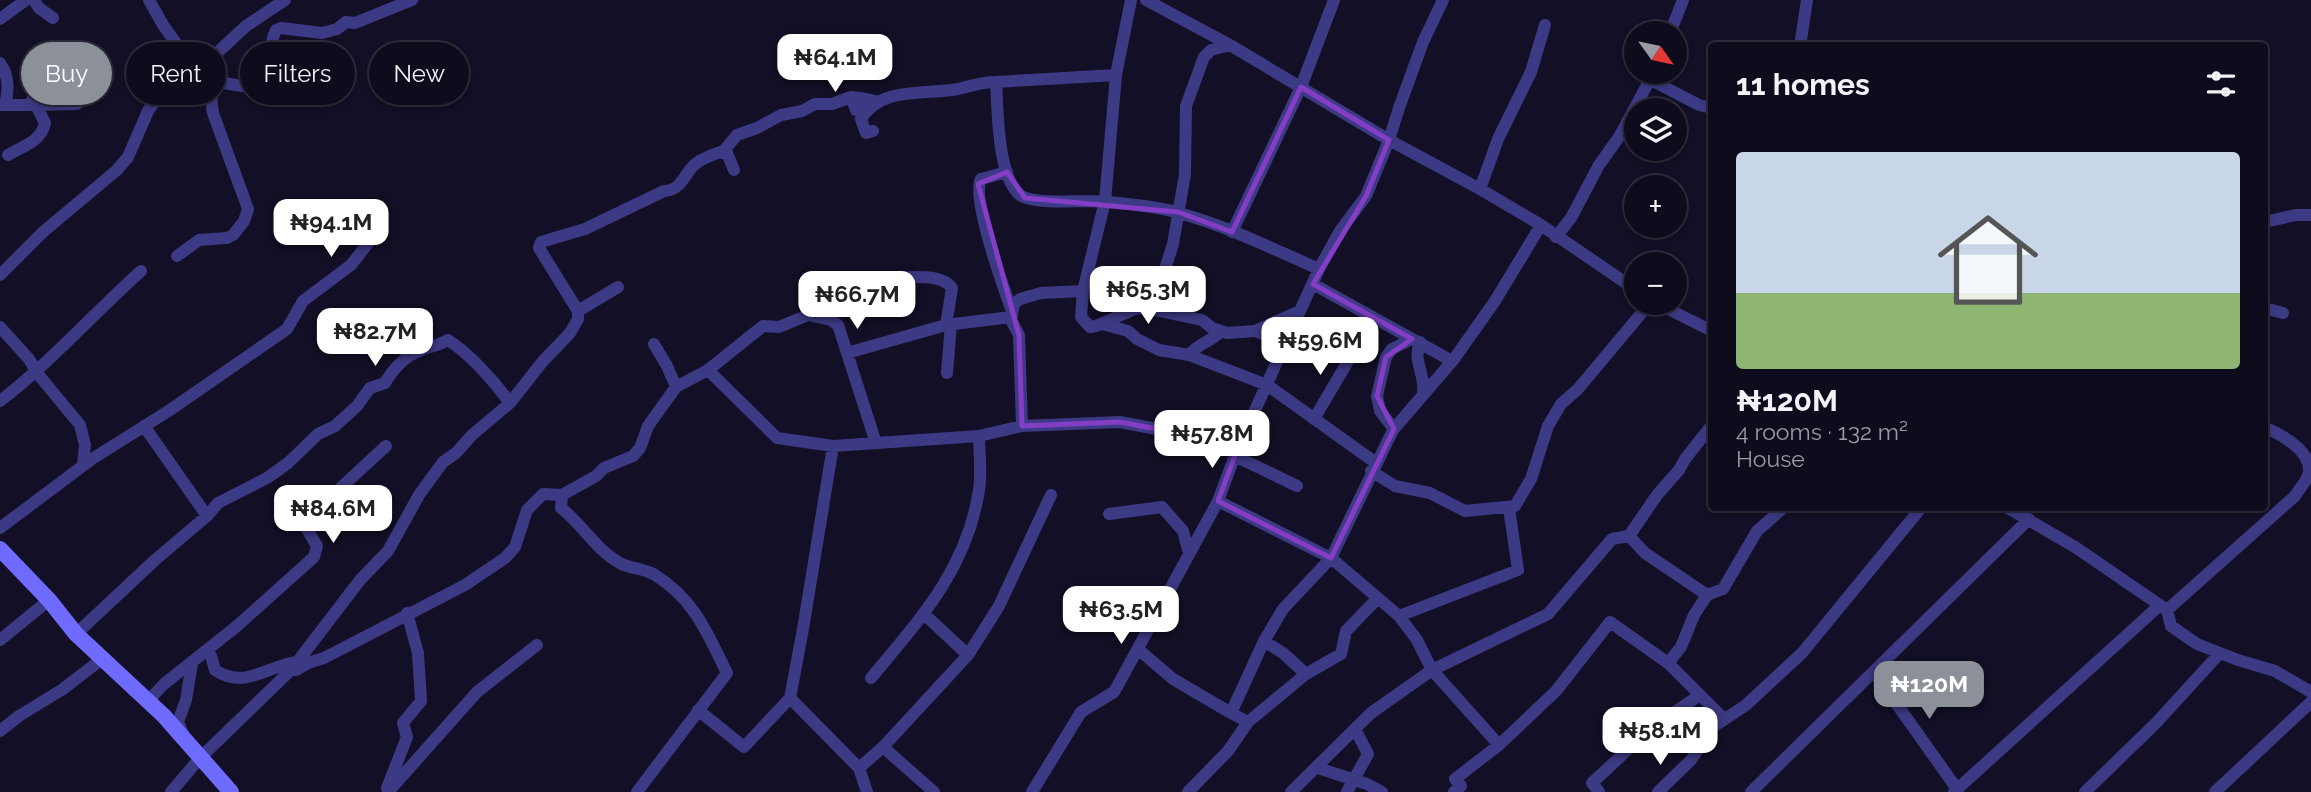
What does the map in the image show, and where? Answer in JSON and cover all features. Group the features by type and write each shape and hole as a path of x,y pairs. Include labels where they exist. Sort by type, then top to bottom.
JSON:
{"street":[{"path":"0,19 26,0"},
{"path":"34,0 39,8 52,18"},
{"path":"149,0 175,42"},
{"path":"226,45 246,26 285,0"},
{"path":"226,83 254,88 263,81 270,70 270,46 276,30 281,28 328,33 346,22 355,23 412,0"},
{"path":"1131,0 1116,75 1105,201 1083,291 1081,317 1090,327 1142,308 1202,320 1227,332 1255,331 1300,311"},
{"path":"1146,0 1230,45 1389,141 1480,189 1541,225 1624,282"},
{"path":"1232,232 1301,87 1334,0"},
{"path":"1032,792 1081,712 1114,692 1218,501 1236,453 1318,269 1340,231 1366,196 1389,141 1419,53 1443,0"},
{"path":"1675,21 1683,0"},
{"path":"1801,42 1807,0"},
{"path":"1480,189 1498,139 1531,72 1545,25"},
{"path":"1128,331 1165,269 1173,244 1185,174 1186,106 1204,57 1211,50 1230,45"},
{"path":"0,63 7,80 3,105 21,105"},
{"path":"873,131 866,133 861,119 872,106 910,92 959,89 973,83 1116,75"},
{"path":"996,82 1002,155 1018,194 1032,200 1105,201 1178,212 1318,269"},
{"path":"1556,236 1571,218 1599,165 1619,137 1649,84"},
{"path":"1666,84 1699,105 1708,107"},
{"path":"171,792 200,758 295,665 372,565 388,551 419,495 443,462 510,403 543,361 570,333 578,319 578,311 541,254 541,242 585,229 664,191 671,191 680,186 694,165 723,151 737,135 782,115 815,104 832,104 851,97 873,100 872,106"},
{"path":"8,155 42,134 45,123 33,105"},
{"path":"0,275 43,232 108,179 128,157 153,105"},
{"path":"177,256 199,240 233,235 244,221 248,209 211,105"},
{"path":"723,151 722,153 727,153 734,170"},
{"path":"1007,172 981,179 978,190 991,249 1019,335 1022,426"},
{"path":"2268,221 2296,215 2311,215"},
{"path":"1231,713 1264,641 1283,609 1331,558 1373,467 1394,429 1452,361 1495,301 1541,225"},
{"path":"0,528 83,465 287,329 303,301 351,265 376,233"},
{"path":"0,401 37,373 141,271"},
{"path":"889,278 935,278 948,283 952,288 947,373"},
{"path":"1313,284 1452,361"},
{"path":"578,311 618,287"},
{"path":"1012,314 1014,304 1020,299 1041,293 1083,291"},
{"path":"2268,308 2283,313"},
{"path":"847,353 948,324 1012,314"},
{"path":"295,665 296,670 324,658 465,585 505,558 515,547 527,510 543,494 562,495 596,476 604,468 634,456 648,426 676,387 708,370 763,326 779,327 808,315 831,320 838,325 876,443"},
{"path":"1102,324 1128,331 1137,340 1159,350 1189,355 1267,385 1314,419 1395,486 1430,493 1465,511 1515,506 1528,486 1548,426 1561,404 1578,389 1640,315"},
{"path":"1680,315 1708,329"},
{"path":"0,327 29,359 37,373 80,425 85,445 83,465"},
{"path":"1189,355 1221,331"},
{"path":"1255,331 1286,343"},
{"path":"76,634 218,503 267,478 288,463 318,434 335,426 357,406 370,388 386,383 394,369 418,351 448,340 499,387 510,403"},
{"path":"1416,341 1419,368 1425,383 1423,393"},
{"path":"1394,429 1380,411 1377,396 1386,357 1392,349 1416,341"},
{"path":"654,344 676,387"},
{"path":"1314,419 1354,351"},
{"path":"708,370 777,438 833,446 979,436 1022,426 1120,422 1183,434 1213,450 1236,453 1297,486"},
{"path":"144,426 207,516"},
{"path":"1874,672 1955,790 2295,496 2310,470 2308,463 2295,443 2268,429"},
{"path":"1291,792 1371,713 1432,670 1548,614 1612,539 1629,536 1708,430"},
{"path":"871,678 947,582 964,547 980,486 979,436"},
{"path":"148,701 163,684 206,652 314,557 317,547 305,526 307,519 386,446"},
{"path":"698,710 744,747 790,698 833,446"},
{"path":"562,495 561,508 598,546 620,564 654,574 687,600 700,617 727,673 637,792"},
{"path":"859,768 883,747 968,655 999,606 1051,495"},
{"path":"1218,501 1331,558 1399,616 1417,640 1432,670 1499,745"},
{"path":"1109,514 1162,507 1183,531 1189,554"},
{"path":"1399,616 1518,570 1509,508"},
{"path":"1668,663 1681,647 1694,615 1707,595 1723,589 1757,531 1780,511"},
{"path":"1658,792 1691,760 1706,734 1746,705 1802,653 1919,511"},
{"path":"2014,511 2075,547 2164,608 2171,626 2197,643 2274,671 2311,692"},
{"path":"1751,792 2029,519"},
{"path":"1629,536 1645,553 1707,595"},
{"path":"0,549 49,600 76,634 130,682 185,738 231,792"},
{"path":"1188,792 1228,751 1248,722 1306,674 1341,654 1346,631 1378,598"},
{"path":"0,640 49,600"},
{"path":"387,792 407,737 403,723 421,701 418,653 407,613"},
{"path":"924,614 968,655"},
{"path":"1460,790 1455,779 1499,745 1556,691 1610,622 1668,663 1724,719"},
{"path":"1264,641 1283,653 1306,674"},
{"path":"387,792 477,692 537,645"},
{"path":"1139,650 1173,679 1248,722"},
{"path":"206,652 211,656 215,670 228,678 245,677 295,665"},
{"path":"2085,792 2156,723 2220,653"},
{"path":"0,731 102,659"},
{"path":"185,738 178,722 187,700 192,663"},
{"path":"1599,792 1592,783 1650,729 1700,695"},
{"path":"790,698 859,768 867,792"},
{"path":"2216,792 2311,702"},
{"path":"1347,792 1368,754 1355,729"},
{"path":"883,747 934,792"},
{"path":"1318,768 1382,792"}],"highlighted area":[{"path":"1301,87 1389,140 1366,196 1313,284 1412,339 1386,357 1377,396 1394,429 1331,558 1218,501 1237,450 1213,450 1183,434 1120,422 1022,426 1019,335 978,184 1007,172 1025,198 1178,212 1232,232"}]}
